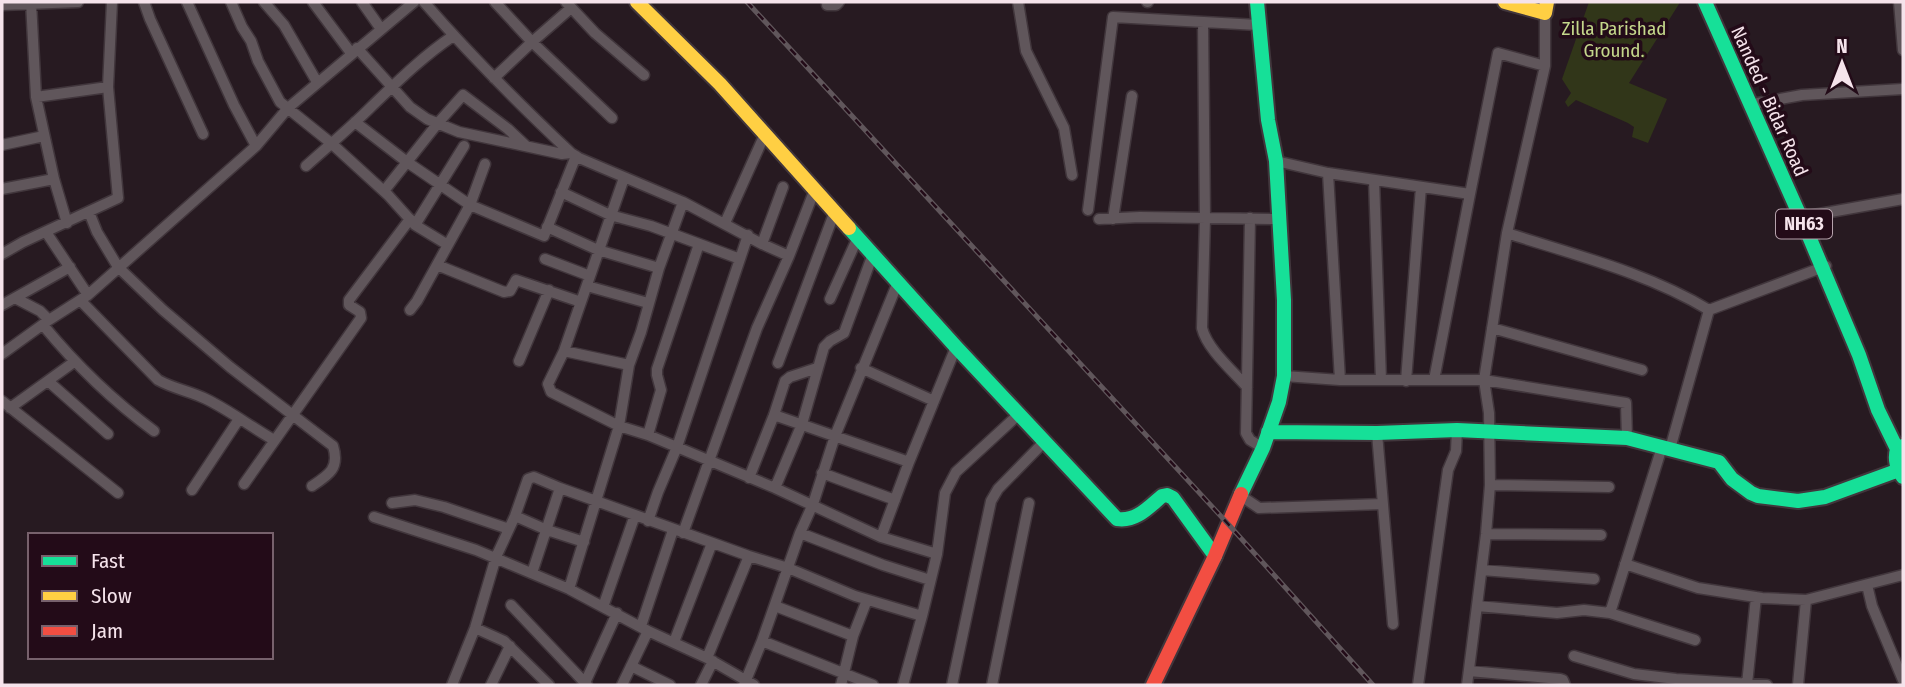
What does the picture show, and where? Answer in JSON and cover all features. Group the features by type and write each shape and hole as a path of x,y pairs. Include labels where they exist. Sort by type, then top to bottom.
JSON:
{"main road":[{"path":"637,2 720,84 1018,415 1117,519 1130,520 1167,495 1173,498 1215,556"},
{"path":"1153,685 1263,448 1279,402 1284,376 1284,300 1276,161 1268,120 1258,2"},
{"path":"1505,2 1546,8"},
{"name":"Nanded - Bidar Road","path":"1705,2 1866,352 1900,447"},
{"name":"Nanded - Bidar Road","path":"1717,2 1808,216 1826,266"},
{"path":"1268,432 1377,433 1457,430 1628,438 1719,462 1742,488 1758,496 1798,501 1825,497 1901,474"},
{"name":"NH63","path":"1900,447 1895,458 1901,474"}],"street":[{"path":"2,5 78,2"},
{"path":"2,254 116,200 118,195 108,87 112,2"},
{"path":"144,2 149,19 203,134"},
{"path":"187,2 234,105 256,146"},
{"path":"231,2 280,102 384,191 412,222 448,245"},
{"path":"264,2 284,25 317,82"},
{"path":"313,2 354,51 392,85 410,107 428,119 459,132 573,154"},
{"path":"362,2 381,29"},
{"path":"424,2 515,100 573,154 683,202 789,256"},
{"path":"495,2 531,42 612,118"},
{"path":"827,5 836,5 839,2"},
{"path":"1018,2 1026,51 1064,128 1072,176"},
{"path":"1899,2 1903,50"},
{"path":"31,3 36,97 54,179 67,223"},
{"path":"2,354 84,298 256,146 288,108 410,3"},
{"path":"494,78 569,5 595,33 644,75"},
{"path":"1467,685 1490,485 1489,413 1484,380 1507,233 1545,66 1546,8"},
{"path":"1088,210 1113,17 1258,25"},
{"path":"1203,22 1205,218 1202,328 1209,345 1247,387"},
{"path":"306,166 392,85 453,36"},
{"path":"1434,380 1498,54 1545,66"},
{"path":"36,97 108,87"},
{"path":"1758,103 1802,95 1903,89"},
{"path":"384,191 463,95 509,129 526,146"},
{"path":"1113,219 1132,96"},
{"path":"355,122 470,205 544,236 573,154"},
{"path":"725,223 765,134"},
{"path":"2,145 44,136"},
{"path":"244,484 361,318 360,312 349,305 349,300 412,222 464,146"},
{"path":"1276,161 1328,173 1470,194"},
{"path":"410,310 470,205 485,164"},
{"path":"1328,173 1340,380"},
{"path":"624,178 564,351 548,384 551,392 619,426 648,435 775,488 881,537 936,554"},
{"path":"2,189 54,179"},
{"path":"1374,180 1381,380"},
{"path":"762,244 783,187"},
{"path":"1406,381 1421,187"},
{"path":"622,685 645,628 678,531 721,432 757,328 815,189"},
{"path":"561,192 610,215 671,233 740,259"},
{"path":"1808,216 1903,199"},
{"path":"569,589 619,426 629,365 683,202"},
{"path":"778,363 835,211"},
{"path":"89,212 97,232 118,267 230,367 333,446 336,454 331,474 312,486"},
{"path":"1250,218 1246,433 1250,440 1263,448"},
{"path":"1099,219 1278,219"},
{"path":"547,227 598,250 659,268"},
{"path":"46,232 70,267 84,298 158,380 172,388 207,399 274,440"},
{"path":"1507,233 1654,281 1709,310"},
{"path":"648,521 677,447 748,235"},
{"path":"830,299 858,237"},
{"path":"648,435 661,390 656,375 657,369 699,244"},
{"path":"775,488 802,424 824,347 844,332 873,254"},
{"path":"545,259 589,281 648,303"},
{"path":"437,265 504,292 510,291 516,279 582,302"},
{"path":"1709,310 1826,266"},
{"path":"2,305 70,267"},
{"path":"374,517 496,557 569,589 710,660 748,684 835,436 898,282"},
{"path":"519,361 549,290"},
{"path":"15,298 40,311 74,362 127,411 154,431"},
{"path":"1610,613 1709,310"},
{"path":"1492,328 1642,370"},
{"path":"881,537 956,347"},
{"path":"564,351 629,365"},
{"path":"74,362 48,381 6,404 118,493"},
{"path":"749,478 785,381 817,368"},
{"path":"861,368 934,401"},
{"path":"1284,376 1340,380 1484,380 1626,403 1628,438"},
{"path":"48,381 108,434"},
{"path":"774,415 909,462"},
{"path":"902,685 936,554 945,494 956,472 1018,415"},
{"path":"192,490 239,419"},
{"path":"1418,685 1448,470 1456,452 1457,430"},
{"path":"1377,433 1393,624"},
{"path":"952,685 991,501 998,489 1044,442"},
{"path":"822,473 895,500"},
{"path":"452,685 487,594 496,557 530,477 648,521 788,568 867,600 922,616"},
{"path":"1490,485 1609,487"},
{"path":"532,573 561,488"},
{"path":"1241,496 1259,508 1383,505"},
{"path":"392,503 415,500 509,529"},
{"path":"992,685 1029,503"},
{"path":"603,607 635,515"},
{"path":"515,516 584,542"},
{"path":"800,533 930,580"},
{"path":"1486,534 1601,535"},
{"path":"674,642 712,543"},
{"path":"701,685 749,556"},
{"path":"1625,564 1698,588 1756,597 1806,600 1903,575"},
{"path":"1482,570 1594,579"},
{"path":"1867,586 1872,606 1903,680"},
{"path":"1746,684 1756,597"},
{"path":"841,685 853,636 867,600"},
{"path":"1798,685 1806,600"},
{"path":"511,606 585,684 617,612"},
{"path":"775,606 853,636"},
{"path":"1477,606 1610,613 1695,640"},
{"path":"475,628 510,646 549,685"},
{"path":"762,641 873,685"},
{"path":"491,685 510,646"},
{"path":"1574,656 1633,680 1768,685"},
{"path":"631,666 670,685"},
{"path":"1469,671 1560,679 1565,685"}],"green space":[{"name":"Zilla Parishad Ground.","path":"1589,2 1679,2 1629,83 1667,99 1648,143 1632,137 1634,127 1628,123 1576,100 1568,107 1565,102 1571,93 1562,79"}],"railway":[{"path":"747,2 1373,685"}],"traffic: fast":[{"path":"1241,494 1263,448 1279,402 1284,376 1284,300 1276,161 1268,120 1257,2"},
{"path":"1705,2 1808,234 1859,355 1878,410 1897,449"},
{"path":"849,228 1117,519 1136,516 1167,495 1173,498 1215,556"},
{"path":"1268,432 1377,433 1457,430 1627,438 1719,462 1732,479 1751,493 1798,501 1825,497 1899,470"},
{"path":"1903,446 1897,449 1896,457 1903,477"}],"traffic: slow":[{"path":"637,2 720,84 849,228"},
{"path":"1505,2 1545,13 1547,2"}],"traffic: jam":[{"path":"1153,685 1215,556 1241,494"}]}
